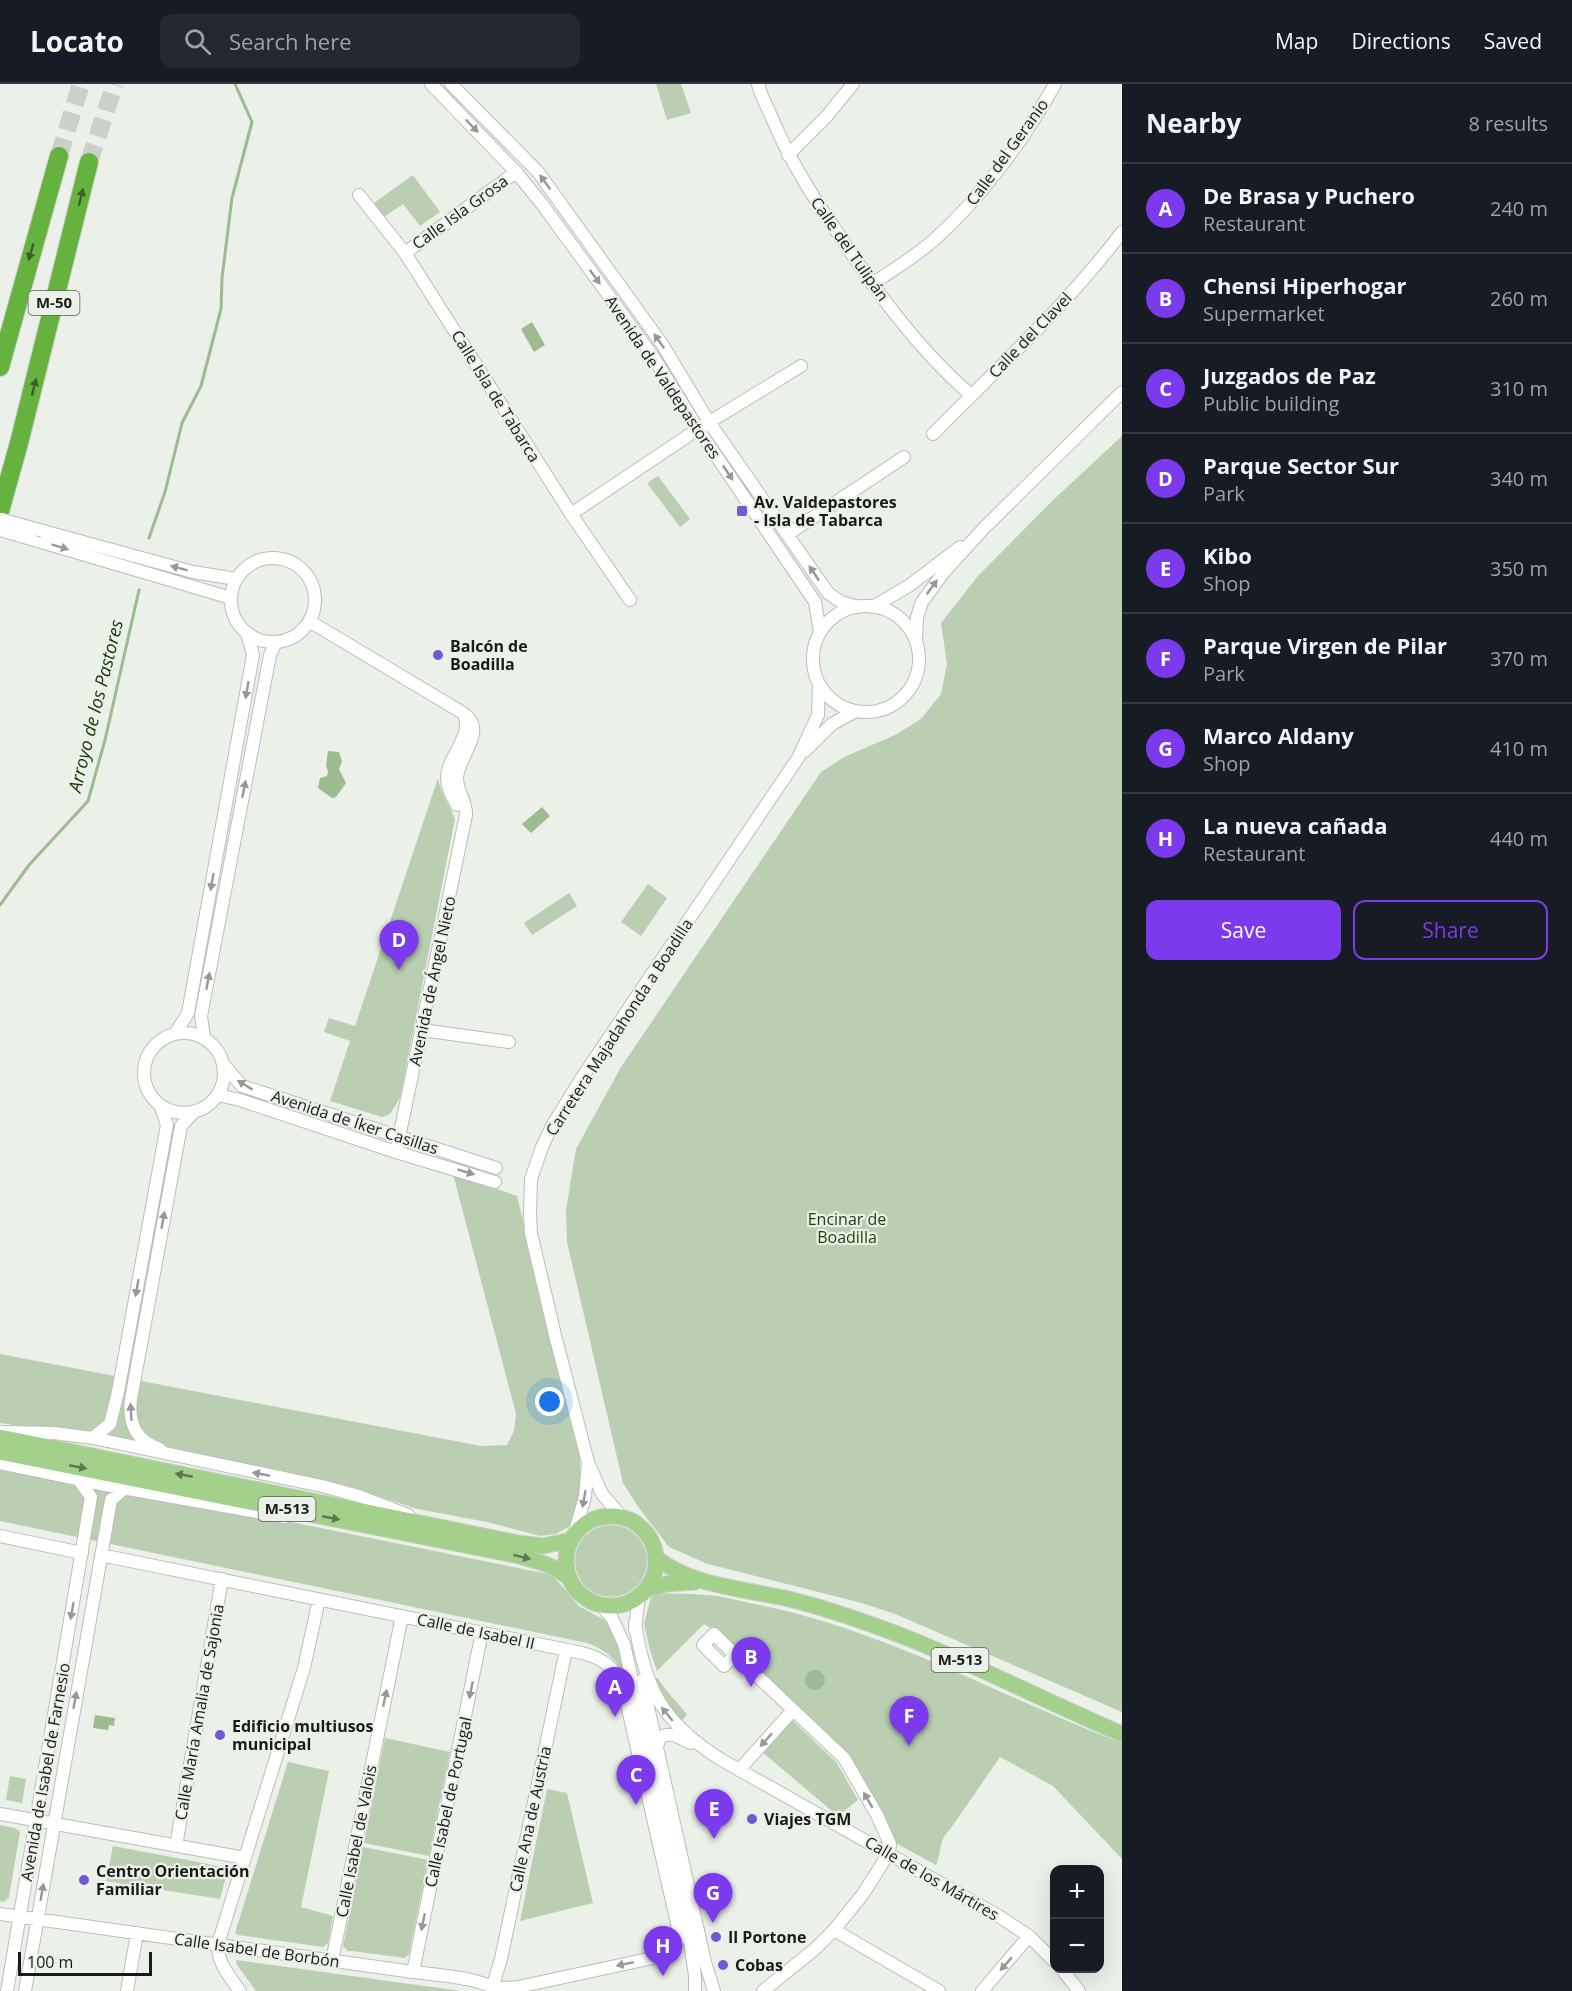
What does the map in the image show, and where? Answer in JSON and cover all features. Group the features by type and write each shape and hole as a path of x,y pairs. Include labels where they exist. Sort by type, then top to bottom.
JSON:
{"highway":[{"name":"M-50","path":"0,367 59,156"},
{"name":"M-50","path":"0,511 20,443 89,162"},
{"path":"0,353 12,319"},
{"path":"0,539 20,443"}],"main road":[{"name":"M-513","path":"0,1435 479,1535 543,1546 573,1537 592,1520 608,1516 623,1518"},
{"name":"M-513","path":"0,1452 519,1556 550,1565 570,1579 582,1596 600,1604 616,1605 632,1600 642,1593 686,1581 713,1583"},
{"path":"623,1518 637,1525 648,1535 655,1557 654,1574 642,1593"},
{"path":"570,1579 566,1560 573,1537"},
{"name":"M-513","path":"655,1557 676,1571 713,1583 792,1600 884,1629 948,1654 1122,1734"}],"street":[{"name":"Avenida de Valdepastores","path":"431,84 516,172 542,204 703,425 788,534 828,593 841,602 858,607"},
{"name":"Avenida de Valdepastores","path":"451,84 538,172 662,344 703,425 815,602 820,632"},
{"name":"Calle del Tulipán","path":"758,84 788,154 818,204 872,284 944,372 971,395"},
{"path":"788,154 826,117 853,84"},
{"name":"Calle del Geranio","path":"872,284 934,240 981,192 1041,109 1055,84"},
{"name":"Calle Isla Grosa","path":"405,252 516,172"},
{"name":"Calle Isla de Tabarca","path":"359,195 405,252 571,514 630,600"},
{"name":"Calle del Clavel","path":"933,434 1038,331 1099,263 1122,232"},
{"path":"571,514 703,425 801,366"},
{"path":"916,642 917,617 922,602 944,572 984,528 1122,392"},
{"path":"788,534 904,457"},
{"path":"0,519 193,572 236,579"},
{"path":"873,607 910,585 984,528"},
{"path":"0,530 231,598"},
{"path":"175,1034 188,1013 253,654 247,633 235,618 231,598 236,579 245,569 262,560 282,559 294,564 308,578 315,596 314,609 309,621 300,632 289,639 276,642 261,640 247,633"},
{"path":"858,607 873,607 888,611 900,618 910,629 919,657 917,673 911,687 901,699 887,708 872,712 856,711 841,706 819,684 814,671 815,644 820,632 830,620 843,611 858,607"},
{"name":"Avenida de Ángel Nieto","path":"309,621 463,713 474,724 474,733 457,775 458,790 467,811 396,1152"},
{"path":"204,1038 201,1016 270,655 276,642"},
{"name":"Carretera Majadahonda a Boadilla","path":"623,1518 602,1494 588,1462 531,1233 533,1174 552,1126 583,1076 798,758 818,716 819,684"},
{"name":"Carretera Majadahonda a Boadilla","path":"798,758 832,724 856,711"},
{"path":"422,1030 509,1042"},
{"path":"187,1459 154,1447 139,1436 132,1426 129,1414 180,1126 193,1113 207,1106 218,1095 224,1080 223,1064 217,1050 204,1038 191,1034 175,1034 160,1040 150,1050 144,1066 144,1082 150,1096 161,1107 176,1113 193,1113"},
{"name":"Avenida de Íker Casillas","path":"223,1064 242,1086 496,1168"},
{"name":"Avenida de Íker Casillas","path":"218,1095 240,1100 495,1182"},
{"path":"93,1438 110,1424 118,1392 167,1125 161,1107"},
{"path":"0,1435 54,1433 93,1438 340,1491 398,1512 479,1535"},
{"name":"Carretera Majadahonda a Boadilla","path":"573,1537 585,1497 588,1462"},
{"path":"0,1463 124,1489 284,1517 297,1511"},
{"name":"Avenida de Isabel de Farnesio","path":"7,1991 91,1497 79,1480"},
{"name":"Avenida de Isabel de Farnesio","path":"25,1991 111,1500 124,1489"},
{"path":"0,1536 82,1553"},
{"name":"Calle de Isabel II","path":"101,1555 566,1650 603,1660 619,1677 633,1725 680,1936 676,1948 670,1953 518,1987 490,1989"},
{"name":"Calle María Amalia de Sajonia","path":"176,1845 222,1579"},
{"path":"642,1593 635,1623 638,1665 705,1962 714,1991"},
{"path":"240,1991 221,1962 218,1944 304,1668 319,1599"},
{"path":"600,1604 612,1618 624,1644 692,1950 695,1991"},
{"name":"Calle Isabel de Valois","path":"332,1961 402,1616"},
{"name":"Calle de los Mártires","path":"635,1623 642,1658 655,1697 678,1727 710,1753"},
{"name":"Calle Isabel de Portugal","path":"413,1972 482,1632"},
{"name":"Calle Ana de Austria","path":"490,1989 501,1959 566,1650"},
{"path":"735,1655 844,1758 890,1844 889,1853 863,1894 834,1930 815,1949 763,1991"},
{"path":"739,1770 793,1710"},
{"name":"Calle de los Mártires","path":"657,1746 660,1737 670,1735 710,1753 998,1915 1029,1936 1050,1957"},
{"path":"0,1814 245,1858"},
{"name":"Calle de Isabel II","path":"671,1899 685,1916"},
{"name":"Calle Isabel de Borbón","path":"0,1914 471,1980 490,1989"},
{"path":"834,1930 939,1991"},
{"path":"130,1988 137,1933"},
{"path":"982,1991 1029,1936"},
{"path":"1065,1973 1079,1991"}],"green space":[{"path":"656,84 681,84 691,113 667,120"},
{"path":"413,175 440,212 420,226 403,204 384,217 374,203"},
{"name":"Encinar de Boadilla","path":"1122,436 1122,1712 895,1614 862,1603 708,1564 669,1547 623,1483 567,1242 566,1210 576,1149 621,1067 821,772 844,757 895,735 921,719 941,694 947,664 941,623 977,577 1050,503"},
{"path":"658,476 690,519 680,527 647,483"},
{"path":"438,778 455,819 400,1098 390,1114 382,1117 330,1101 350,1041 324,1032 329,1018 355,1026"},
{"path":"648,884 667,898 641,936 621,922"},
{"path":"569,893 577,906 532,935 524,923"},
{"path":"453,1174 517,1196 580,1455 580,1497 575,1520 570,1526 556,1534 540,1536 487,1522 417,1509 344,1485 169,1447 158,1441 137,1443 0,1423 0,1354 481,1446 507,1445 514,1431 516,1414"},
{"path":"0,1463 548,1574 555,1578 579,1606 608,1622 616,1635 626,1680 620,1667 611,1657 587,1643 0,1521"},
{"path":"618,1525 637,1535 645,1547 647,1561 645,1575 637,1587 625,1595 604,1597 585,1587 577,1575 575,1554 585,1535 597,1527"},
{"path":"652,1593 699,1594 726,1598 807,1617 854,1631 944,1666 1122,1743 1122,1859 1053,1786 1000,1757 944,1838 936,1865 892,1841 846,1757 716,1632 704,1624 657,1671 644,1624"},
{"path":"658,1678 687,1715 681,1721 663,1699 654,1679"},
{"path":"791,1719 837,1763 858,1800 838,1816 762,1752"},
{"path":"385,1738 450,1752 429,1856 364,1843"},
{"path":"288,1762 329,1771 301,1907 333,1916 328,1943 323,1947 235,1933"},
{"path":"10,1776 26,1779 22,1803 6,1800"},
{"path":"547,1789 567,1793 593,1903 520,1921"},
{"path":"0,1825 15,1828 20,1832 9,1897 4,1902 0,1901"},
{"path":"113,1846 224,1867 227,1873 220,1899 106,1881"},
{"path":"363,1847 428,1860 409,1954 405,1958 348,1951 343,1946"},
{"path":"236,1960 461,1991 256,1991 237,1965"}],"shaded area":[{"path":"532,322 545,345 534,352 521,329"},
{"path":"328,751 339,752 342,761 339,769 346,783 336,797 332,798 318,788 320,778 327,776"},
{"path":"542,807 550,816 531,833 522,824"},
{"path":"811,1670 819,1670 825,1676 825,1684 819,1690 811,1690 805,1684 805,1676"},
{"path":"95,1715 115,1718 114,1726 109,1725 108,1730 93,1728"}],"waterway":[{"name":"Arroyo de los Pastores","path":"149,538 165,492 182,423 201,386 221,309 222,278 232,198 252,122 235,84"},
{"name":"Arroyo de los Pastores","path":"0,905 29,865 88,801 105,740 139,590"}],"tunnel":[{"path":"59,156 81,84"},
{"path":"89,162 115,84"}],"place":[{"name":"Av. Valdepastores - Isla de Tabarca","path":"742,511"},
{"name":"Balcón de Boadilla","path":"438,655"},
{"name":"Parque Sector Sur","path":"399,970"},
{"name":"Chensi Hiperhogar","path":"751,1687"},
{"name":"De Brasa y Puchero","path":"615,1717"},
{"name":"Edificio multiusos municipal","path":"220,1735"},
{"name":"Parque Virgen de Pilar","path":"909,1746"},
{"name":"Juzgados de Paz","path":"636,1805"},
{"name":"Viajes TGM","path":"752,1819"},
{"name":"Kibo","path":"714,1839"},
{"name":"Centro Orientación Familiar","path":"84,1880"},
{"name":"Marco Aldany","path":"713,1923"},
{"name":"Il Portone","path":"716,1937"},
{"name":"Cobas","path":"723,1965"},
{"name":"La nueva cañada","path":"663,1976"}]}
